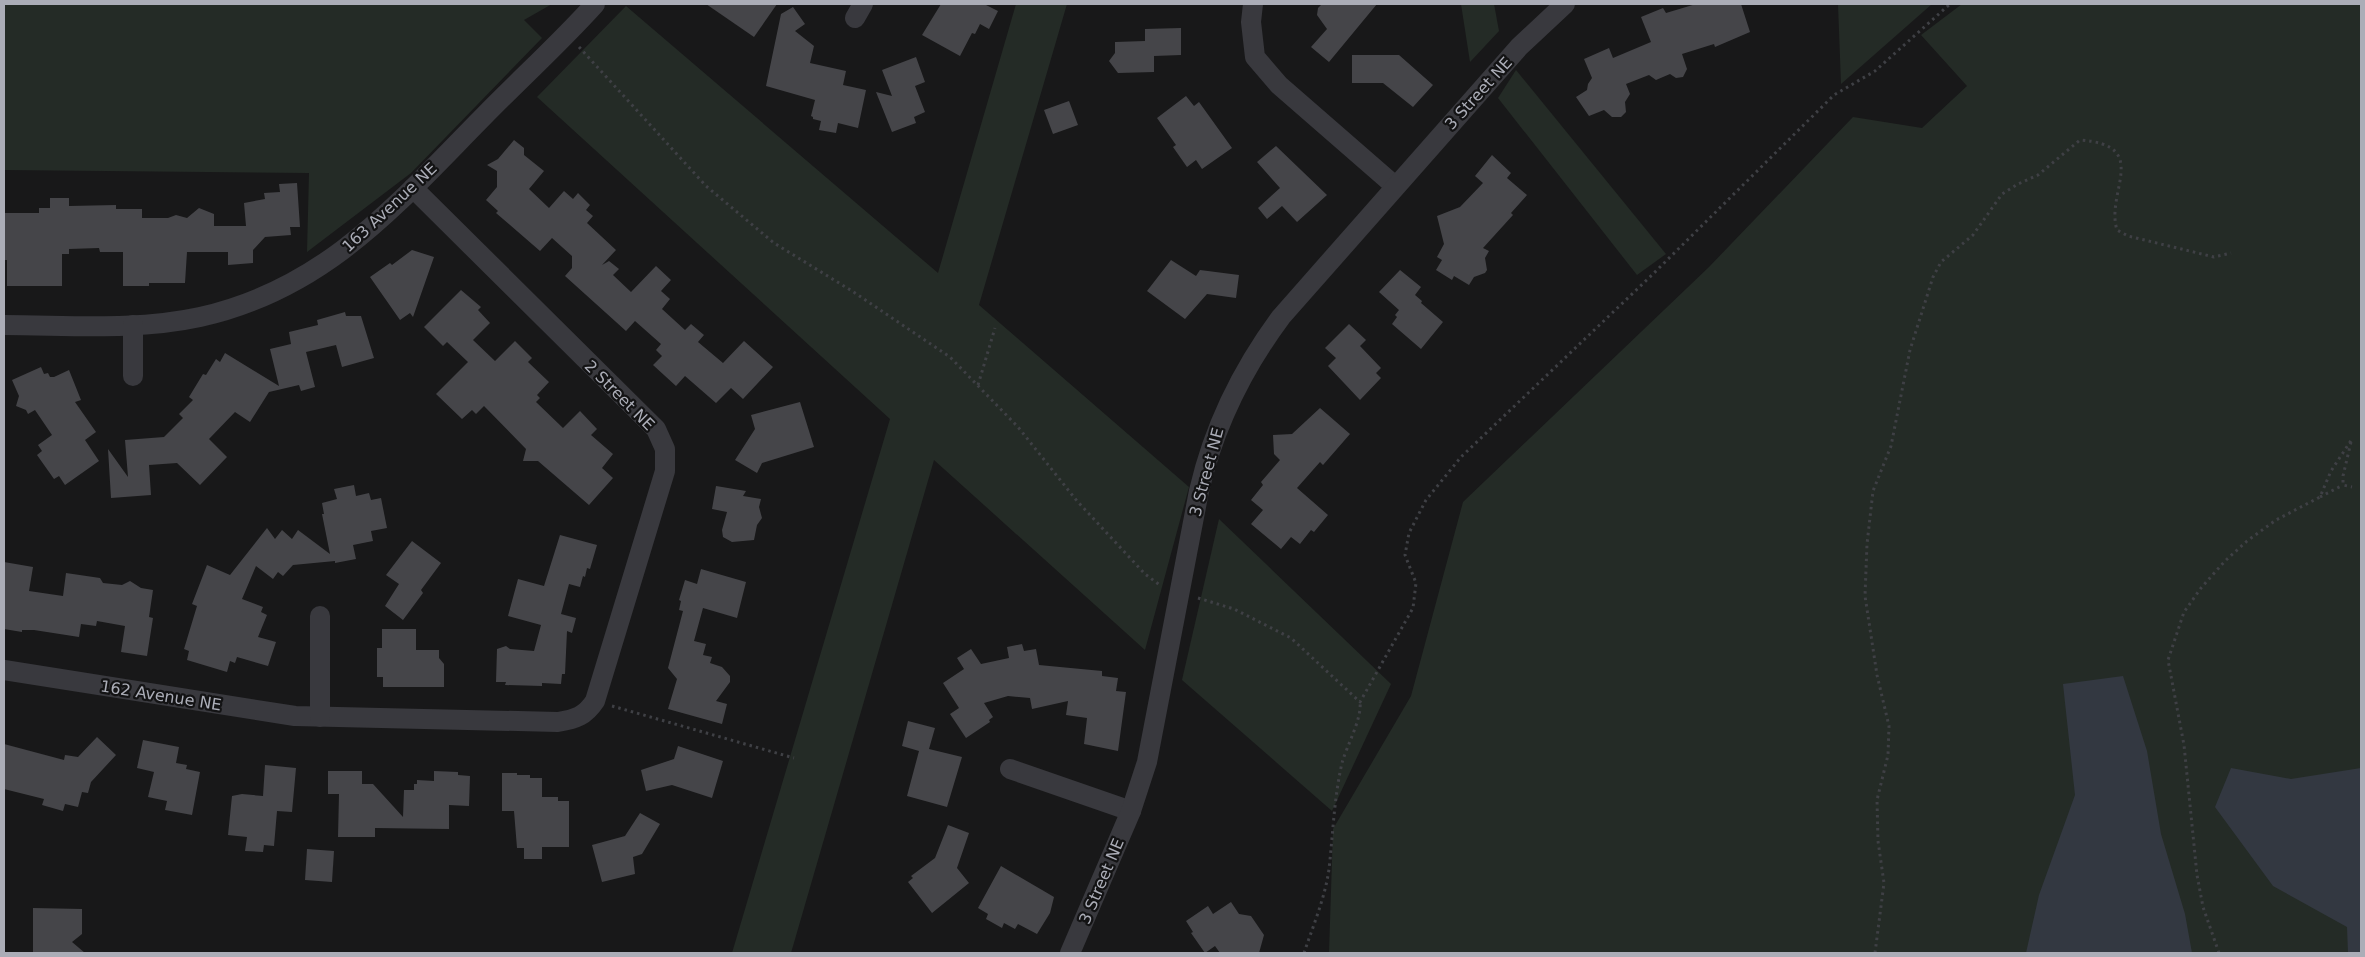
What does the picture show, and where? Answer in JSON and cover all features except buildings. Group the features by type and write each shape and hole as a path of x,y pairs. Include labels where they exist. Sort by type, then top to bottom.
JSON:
{"street":[{"name":"163 Avenue NE","path":"4,325 132,325 201,317 255,301 281,290 306,276 356,240 412,188 595,4"},
{"path":"1253,4 1251,22 1256,57 1279,85 1395,186"},
{"name":"3 Street NE","path":"1072,953 1131,811 1147,762 1198,491 1210,447 1225,408 1247,367 1281,317 1519,47 1565,4"},
{"name":"2 Street NE","path":"412,188 656,429 665,449 665,471 589,708"},
{"path":"132,325 133,376"},
{"path":"320,616 320,717"},
{"name":"162 Avenue NE","path":"4,670 271,713 320,717 558,722 589,708"},
{"path":"1010,769 1131,811"}],"path":[{"path":"1304,953 1322,903 1329,870 1338,787 1352,731 1361,712 1360,702 1413,608 1416,583 1405,555 1409,533 1426,500 1461,457 1653,274 1834,95 1875,71 1950,4"},
{"path":"574,41 706,186 774,243 852,291 950,357 1018,428 1077,501 1139,568 1155,583 1166,588"},
{"path":"1875,953 1884,883 1878,841 1877,800 1888,755 1889,726 1868,628 1865,596 1866,544 1872,491 1891,446 1910,350 1933,277 1941,262 1973,235 2002,194 2038,175 2080,140 2098,141 2114,152 2122,165 2122,178 2117,193 2113,218 2117,230 2128,236 2214,257 2231,253"},
{"path":"978,385 995,328"},
{"path":"2320,497 2331,471 2352,439 2343,476 2344,485"},
{"path":"2219,953 2203,907 2196,875 2184,745 2168,660 2184,612 2225,561 2247,541 2276,520 2344,485 2352,487"},
{"path":"1201,599 1234,609 1290,638 1360,702"},
{"path":"589,708 794,758"}],"shaded area":[{"path":"4,4 552,4 524,20 542,38 411,173 307,252 309,173 4,170"},
{"path":"1016,4 1067,4 979,305 1189,487 1145,650 934,460 791,953 732,953 890,419 537,97 626,6 938,273"},
{"path":"1461,4 1494,4 1499,31 1470,62"},
{"path":"1838,4 1932,4 1841,84"},
{"path":"1962,4 2361,4 2361,953 1329,953 1333,829 1411,696 1463,502 1709,267 1853,117 1922,128 1967,86 1921,35"},
{"path":"1516,70 1666,254 1637,275 1498,98"},
{"path":"1219,519 1391,684 1332,811 1182,680"},
{"path":"2123,676 2147,751 2161,834 2185,914 2192,953 2026,953 2039,895 2075,795 2063,684"},
{"path":"2231,768 2291,779 2361,768 2361,953 2348,953 2347,927 2273,886 2215,807"}]}
